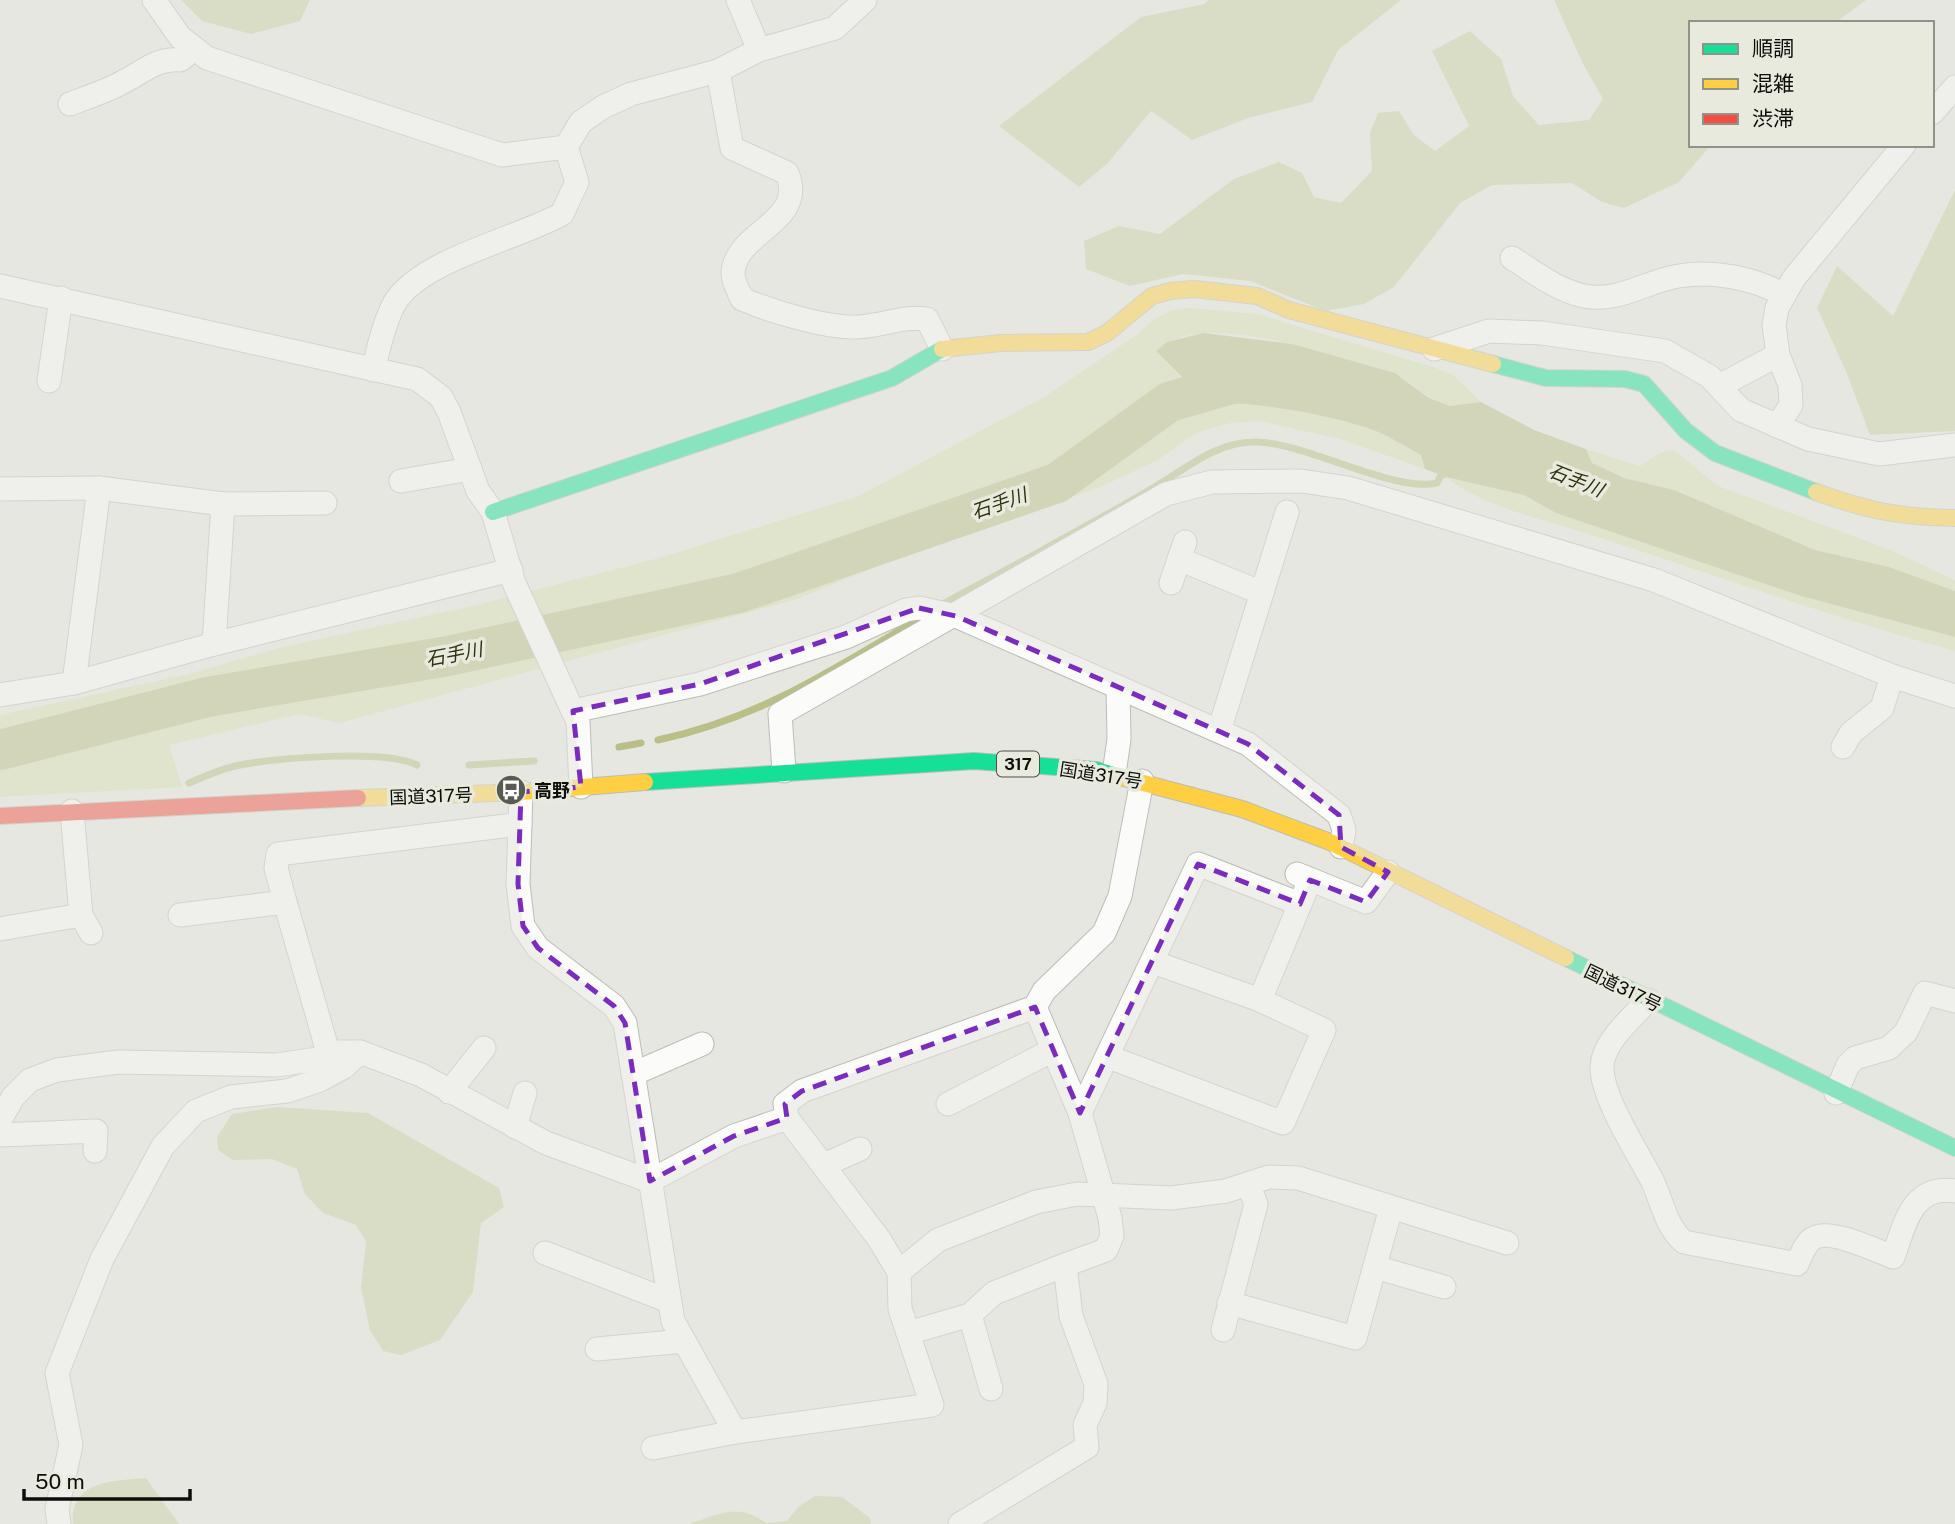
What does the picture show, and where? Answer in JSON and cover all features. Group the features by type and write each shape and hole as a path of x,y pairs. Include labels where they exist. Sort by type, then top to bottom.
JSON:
{"main road":[{"path":"493,512 892,377 942,349 1001,343 1088,342 1107,334 1152,296 1170,290 1194,289 1257,296 1289,310 1546,379 1625,379 1644,384 1686,431 1715,453 1864,510 1906,517 1955,518"},
{"name":"国道317号","path":"0,816 521,792 784,771 974,761 1114,774 1242,809 1341,848 1836,1093 1955,1148"}],"street":[{"path":"154,0 193,50 230,66 502,155 566,147"},
{"path":"738,0 759,50"},
{"path":"373,370 384,326 396,302 413,281 434,269 562,214 577,181 566,147 581,122 603,107 631,94 718,71 759,50 835,29 865,0"},
{"path":"71,104 124,82 142,68 169,59 180,60 193,50"},
{"path":"718,71 732,148 787,173 793,187 790,202 736,257 733,276 742,299 767,309 851,327 887,324 912,316 927,319 942,349"},
{"path":"1934,111 1955,87"},
{"path":"1777,426 1791,405 1790,384 1779,355 1774,325 1777,308 1810,257 1902,147"},
{"path":"1512,258 1551,283 1584,296 1611,297 1678,276 1706,274 1744,279 1784,295"},
{"path":"0,286 417,379 432,387 449,412 478,491 493,512 512,576 578,722 582,787"},
{"path":"48,381 61,298"},
{"path":"1431,350 1489,331 1542,333 1665,351 1709,376 1741,410 1808,439 1879,454 1955,445"},
{"path":"1719,386 1779,355"},
{"path":"401,481 470,469"},
{"path":"784,771 780,714 1166,494 1212,482 1301,481 1348,488 1422,508 1654,580 1892,676 1955,696"},
{"path":"0,489 99,488 223,504 325,503"},
{"path":"74,683 99,488"},
{"path":"214,644 223,504"},
{"path":"1219,731 1287,512"},
{"path":"1171,583 1182,550 1262,593"},
{"path":"0,695 74,683 214,644 512,576"},
{"path":"573,711 700,684 846,637 906,610 919,608 956,616 1248,744 1339,815 1344,830 1341,848"},
{"path":"1843,747 1851,733 1882,708 1892,676"},
{"path":"1114,774 1119,739 1118,687"},
{"path":"653,1448 735,1433 932,1405 900,1309 899,1272 879,1239 787,1118 785,1104 802,1091 1035,1007 1044,991 1104,933 1120,896 1142,781"},
{"path":"521,792 518,884 523,926 538,948 614,1006 625,1023 673,1321 735,1433"},
{"path":"0,929 86,924 72,811"},
{"path":"328,1052 276,868 278,854 520,824"},
{"path":"1080,1113 1198,864 1300,904"},
{"path":"1260,1000 1300,904 1304,877 1366,902 1388,872"},
{"path":"180,915 285,902"},
{"path":"1108,1057 1283,1123 1324,1030 1260,1000 1153,962"},
{"path":"1836,1093 1848,1065 1854,1058 1889,1048 1906,1032 1925,993 1955,1001"},
{"path":"1648,1000 1607,1049 1602,1067 1628,1140 1652,1180 1676,1235 1684,1242 1797,1264 1809,1241 1819,1235 1841,1237 1893,1257 1907,1217 1921,1198 1933,1189 1955,1191"},
{"path":"908,1333 970,1315 994,1293 1106,1251 1112,1236 1104,1195 1080,1113 1035,1007"},
{"path":"633,1074 702,1044"},
{"path":"449,1092 484,1048"},
{"path":"948,1104 1053,1050"},
{"path":"0,1121 13,1097 30,1080 57,1070 118,1062 276,1065 318,1059 328,1052 360,1052 421,1075 546,1143 650,1181 734,1136 787,1118"},
{"path":"59,1524 57,1509 71,1444 57,1373 102,1259 163,1146 196,1111 231,1097 287,1091 320,1080 344,1067 360,1052"},
{"path":"515,1128 526,1093"},
{"path":"0,1135 96,1131 96,1151"},
{"path":"824,1165 860,1149"},
{"path":"899,1272 938,1240 1023,1207 1067,1196 1171,1198 1226,1191 1269,1177 1298,1178 1507,1243"},
{"path":"1223,1330 1256,1204 1248,1184"},
{"path":"1229,1303 1355,1338 1391,1208"},
{"path":"545,1253 669,1301"},
{"path":"960,1524 1087,1447 1085,1425 1095,1403 1096,1384 1072,1316 1065,1265"},
{"path":"1375,1267 1444,1287"},
{"path":"970,1315 990,1389"},
{"path":"597,1349 684,1341"}],"highlighted area":[{"path":"919,608 956,616 1248,744 1339,815 1341,847 1388,872 1366,902 1310,880 1300,904 1198,864 1080,1113 1035,1007 802,1091 785,1104 787,1118 734,1136 650,1181 625,1023 614,1006 538,948 523,926 518,884 521,792 581,787 573,711 700,684"}],"shaded area":[{"path":"181,0 310,0 300,21 251,34 202,21"},
{"path":"1208,0 1401,0 1338,50 1312,102 1248,118 1192,140 1151,111 1107,164 1079,187 999,126 1141,17 1205,4"},
{"path":"1554,0 1866,0 1838,21 1689,21 1689,147 1709,147 1679,182 1624,208 1602,202 1572,183 1492,185 1460,203 1394,287 1364,304 1326,311 1250,281 1183,274 1130,286 1086,269 1084,241 1119,226 1160,234 1234,179 1279,162 1302,173 1314,197 1341,203 1372,171 1370,133 1378,113 1399,111 1414,135 1435,151 1469,126 1432,51 1470,31 1501,59 1513,96 1539,125 1589,120 1603,99 1583,64"},
{"path":"1955,190 1955,431 1870,435 1846,371 1817,308 1837,266 1893,316"},
{"path":"1190,308 1257,314 1433,367 1453,375 1481,402 1456,406 1441,403 1394,373 1276,341 1222,333 1196,334 1174,340 1156,351 1209,403 1268,406 1311,413 1368,428 1421,455 1425,469 1340,439 1260,421 1231,423 1198,432 1156,461 1100,487 917,550 797,599 339,723 299,714 169,745 182,787 0,797 0,715 185,675 283,647 477,605 659,558 859,496 1044,397 1138,334 1152,321 1170,311"},
{"path":"1586,449 1640,466 1662,452 1674,450 1718,486 1888,549 1955,580 1955,591 1889,567 1815,550 1674,490 1624,478 1592,463"},
{"path":"1446,477 1524,495 1556,513 1801,596 1955,637 1955,651 1822,612 1521,514 1479,497"},
{"path":"276,1107 368,1113 499,1188 504,1207 481,1223 473,1292 440,1340 401,1355 383,1351 370,1330 361,1288 366,1241 356,1225 323,1213 305,1194 297,1169 272,1159 233,1160 218,1150 217,1137 232,1114"},
{"path":"146,1478 179,1524 73,1524 78,1499 86,1491 108,1482"},
{"path":"815,1496 842,1497 870,1518 871,1524 689,1524 737,1511 766,1523 787,1521 798,1507"}],"water":[{"path":"1204,333 1292,344 1395,373 1429,398 1450,406 1481,402 1534,430 1586,449 1592,463 1624,478 1674,490 1815,550 1889,567 1955,591 1955,637 1801,596 1556,513 1524,495 1446,477 1425,469 1421,455 1368,428 1289,410 1246,404 1209,403 1156,351 1167,342"}],"waterway":[{"name":"石手川","path":"0,750 207,697 448,656 739,593 1057,483 1169,402 1252,378"},
{"path":"943,604 1128,503 1198,460 1232,445 1257,442 1278,445 1375,475 1419,484 1437,483 1441,475 1450,473"},
{"path":"658,740 695,731 763,705 827,673 922,617"},
{"path":"619,747 641,743"},
{"path":"189,783 233,766 304,758 381,757 417,765"},
{"path":"469,765 534,761"}],"traffic: fast":[{"path":"493,512 892,378 942,349"},
{"path":"1493,364 1546,378 1625,379 1644,384 1686,431 1715,453 1816,492"},
{"path":"645,782 974,761 1096,770 1113,775"},
{"path":"1566,958 1955,1148"}],"traffic: slow":[{"path":"942,349 1001,343 1088,342 1107,333 1152,296 1194,289 1257,296 1289,310 1493,364"},
{"path":"1816,492 1884,512 1955,518"},
{"path":"1113,775 1242,809 1330,842 1566,958"},
{"path":"358,798 521,792 645,782"}],"traffic: jam":[{"path":"0,816 358,798"}],"place":[{"name":"高野","path":"511,790"}]}
